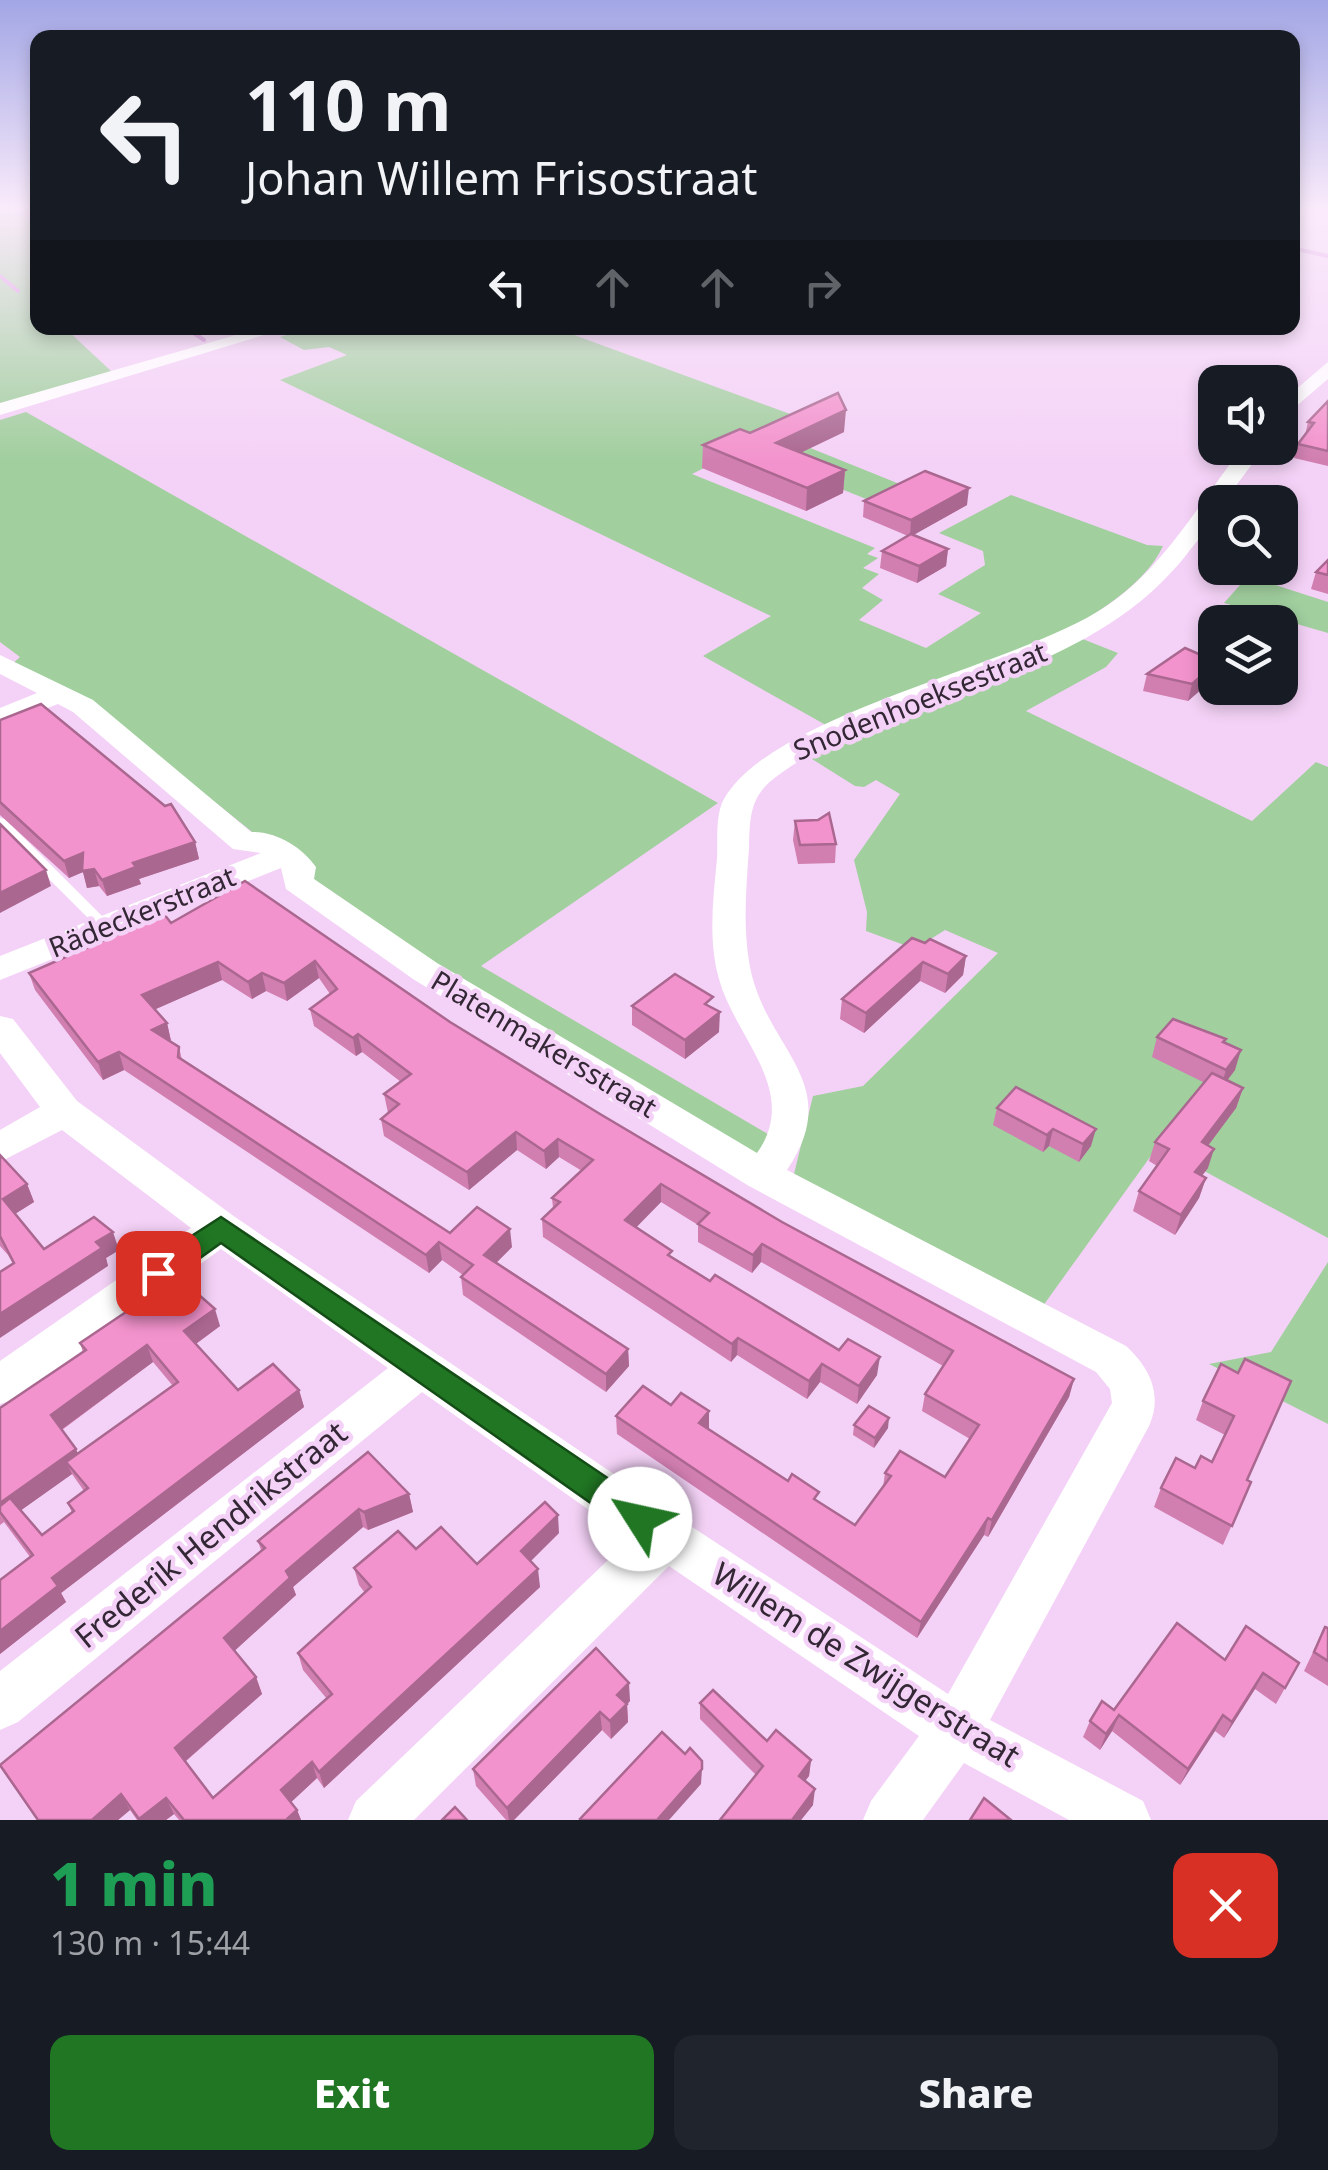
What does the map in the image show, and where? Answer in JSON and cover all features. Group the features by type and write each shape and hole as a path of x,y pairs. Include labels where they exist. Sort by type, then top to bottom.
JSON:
{"street":[{"path":"0,409 254,335"},
{"path":"1298,397 1328,368"},
{"name":"Snodenhoeksestraat","path":"763,1175 782,1154 795,1114 774,1052 740,992 730,952 736,802 743,790 786,755 1042,652 1115,612 1166,560 1239,465"},
{"path":"0,663 60,693 106,724 244,842 265,841 285,856"},
{"path":"0,718 60,693"},
{"name":"Platenmakersstraat","path":"285,856 300,867 297,882 425,971 763,1175 1111,1359 1131,1382 1132,1412 956,1730"},
{"name":"Rädeckerstraat","path":"0,969 285,856"},
{"name":"Willem de Zwijgerstraat","path":"0,1028 64,1111 221,1228 666,1537 956,1730 1124,1820"},
{"path":"0,1148 64,1111"},
{"path":"0,1385 221,1228"},
{"name":"Frederik Hendrikstraat","path":"0,1704 422,1366"},
{"path":"374,1820 666,1537"},
{"path":"890,1820 956,1730"}],"lane":[{"path":"0,822 105,927"}],"green space":[{"path":"0,292 30,292 30,335 72,335 112,372 0,405"},
{"path":"574,335 812,422 783,437 907,487 876,503 742,449 692,474 875,548 867,554 878,558 863,568 879,574 862,588 883,600 859,620 926,648 981,613 938,594 985,565 983,551 939,533 1011,495 1147,545 1163,546 1141,577 1108,605 1065,631 1016,656 833,729 703,656 771,616 280,380 347,355 329,347 304,350 280,337"},
{"path":"26,412 718,803 481,966 780,1141 778,1147 754,1154 471,988 309,876 312,864 273,835 256,835 80,694 11,665 20,657 0,642 0,420"},
{"path":"1240,585 1276,585 1328,602 1328,633 1298,624 1298,605 1224,603"},
{"path":"1080,638 1118,653 1106,667 1026,711 1252,821 1316,762 1328,767 1328,1238 1158,1146 1040,1310 794,1174 813,1096 863,1086 998,953 945,930 915,949 866,931 867,912 854,860 900,794 876,780 864,787 855,786 804,754"},
{"path":"1328,1262 1328,1424 1209,1364 1271,1352"}],"building":[{"path":"838,393 846,410 776,443 845,470 807,488 703,445 740,429 750,433"},
{"path":"1328,401 1328,451 1298,444 1314,423 1308,422"},
{"path":"925,471 969,488 911,520 864,501"},
{"path":"911,534 948,549 919,566 882,551"},
{"path":"1328,560 1328,575 1316,572"},
{"path":"1185,648 1198,654 1198,679 1192,684 1147,674"},
{"path":"41,704 165,806 171,804 195,842 133,863 136,867 102,880 94,869 82,871 83,853 64,861 0,802 0,720"},
{"path":"829,813 836,844 800,845 795,821 818,820"},
{"path":"0,824 46,870 0,893"},
{"path":"245,881 450,1022 600,1114 782,1222 1074,1379 992,1520 988,1518 921,1622 616,1416 643,1386 671,1405 681,1393 709,1411 699,1423 788,1481 792,1474 819,1492 814,1499 855,1525 891,1476 885,1473 900,1451 945,1477 979,1425 925,1394 953,1351 762,1244 753,1255 698,1224 709,1213 661,1184 625,1220 672,1251 668,1255 710,1281 715,1275 839,1350 848,1339 880,1357 859,1386 822,1364 809,1381 738,1338 732,1344 542,1219 560,1202 552,1198 593,1160 558,1139 544,1151 516,1132 467,1172 381,1119 399,1104 384,1094 411,1074 358,1034 353,1038 310,1009 337,989 315,961 284,983 262,973 248,982 218,962 142,995 167,1023 152,1030 179,1047 178,1057 450,1233 477,1207 510,1229 484,1255 628,1349 606,1374 461,1277 473,1265 439,1242 426,1255 119,1052 98,1062 29,973 164,914 171,923"},
{"path":"912,938 925,943 930,939 966,956 948,974 923,962 866,1013 842,999"},
{"path":"675,974 713,997 705,1004 720,1012 685,1040 632,1006"},
{"path":"1173,1019 1226,1039 1223,1042 1241,1050 1226,1070 1157,1037"},
{"path":"1212,1073 1243,1088 1202,1142 1214,1149 1195,1172 1206,1178 1181,1215 1139,1191 1169,1149 1155,1142"},
{"path":"1016,1087 1096,1129 1083,1144 1053,1129 1047,1135 997,1108"},
{"path":"0,1155 27,1184 3,1199 44,1249 94,1217 113,1232 96,1242 102,1248 0,1314 0,1272 14,1263 0,1236"},
{"path":"169,1283 180,1294 190,1287 215,1309 184,1331 238,1390 273,1364 299,1390 52,1578 58,1586 0,1631 0,1580 33,1555 0,1512 0,1506 10,1498 42,1535 74,1511 68,1503 88,1488 66,1462 178,1382 147,1345 51,1415 76,1449 0,1503 0,1408 86,1350 80,1343"},
{"path":"1245,1359 1291,1381 1247,1480 1251,1482 1232,1526 1161,1488 1176,1458 1195,1468 1201,1456 1212,1462 1234,1416 1203,1401 1221,1364 1238,1373"},
{"path":"869,1406 889,1418 875,1438 854,1425"},
{"path":"368,1452 409,1494 364,1512 359,1509 286,1571 290,1578 224,1638 256,1677 175,1748 213,1798 332,1694 298,1653 371,1587 354,1568 398,1531 416,1549 441,1527 477,1564 545,1502 558,1515 521,1551 538,1569 319,1772 312,1762 281,1790 297,1810 286,1820 184,1820 166,1798 139,1819 121,1794 92,1820 38,1820 0,1765 265,1548 258,1541"},
{"path":"1177,1623 1225,1660 1246,1626 1299,1663 1285,1688 1263,1673 1232,1722 1223,1715 1188,1769 1119,1715 1106,1734 1090,1721 1102,1701 1114,1710"},
{"path":"1325,1627 1328,1628 1328,1661 1314,1652"},
{"path":"596,1648 629,1683 617,1695 627,1704 610,1721 600,1712 507,1808 473,1769"},
{"path":"713,1690 767,1741 776,1730 811,1760 799,1776 815,1789 792,1820 720,1820 763,1766 700,1703"},
{"path":"662,1732 685,1754 690,1748 702,1761 702,1769 657,1820 581,1820 580,1819"},
{"path":"984,1798 1011,1820 970,1820"},
{"path":"455,1807 467,1820 442,1820"}],"waterway":[{"path":"196,335 204,340"}],"route":[{"path":"158,1273 221,1228 640,1519"}]}
